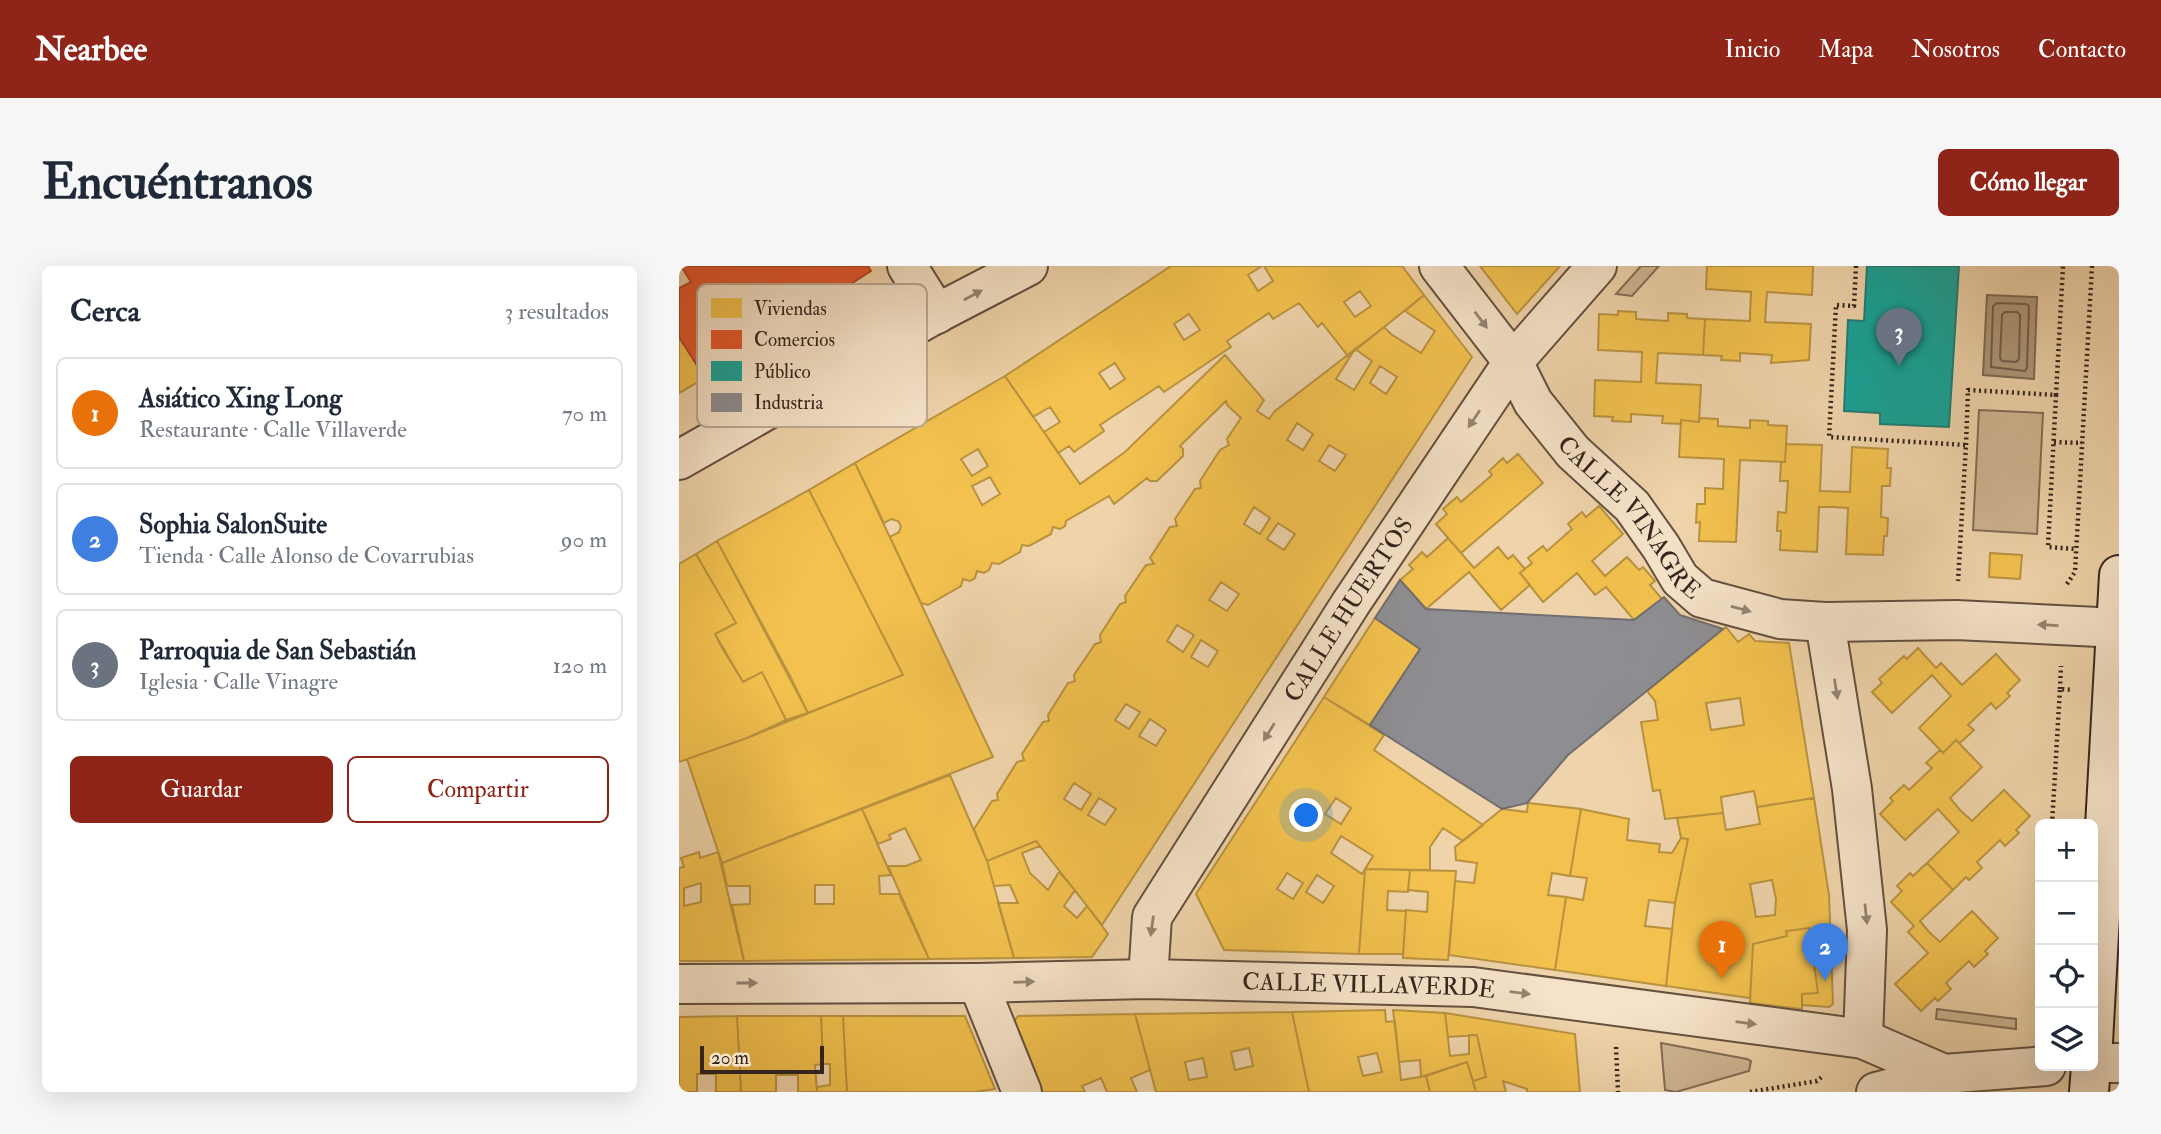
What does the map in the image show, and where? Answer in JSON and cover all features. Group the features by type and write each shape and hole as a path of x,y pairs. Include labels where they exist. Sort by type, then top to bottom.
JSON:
{"street":[{"path":"907,266 918,284"},
{"path":"927,320 1028,266"},
{"name":"CALLE VINAGRE","path":"1439,266 1513,362 1533,402 1573,452 1632,506 1680,579 1702,598 1780,619 1825,622 1956,620 2118,628"},
{"name":"CALLE HUERTOS","path":"1148,979 1152,917 1351,603 1513,362 1597,266"},
{"path":"927,298 937,314"},
{"path":"679,460 737,427"},
{"path":"2095,1008 2119,575"},
{"path":"1825,622 1851,789 1867,930 1863,1039"},
{"name":"CALLE VILLAVERDE","path":"679,984 978,983 1148,979 1473,987 1863,1039 1944,1074 2035,1067"},
{"path":"978,983 1022,1092"},
{"path":"2098,1064 2119,1063"},
{"path":"2089,1092 2091,1071"},
{"path":"1877,1092 1944,1074"}],"path":[{"path":"1856,266 1854,306 1836,305 1829,437 1966,445"},
{"path":"2063,266 2048,547 2076,549"},
{"path":"2060,689 2067,583 2075,572 2092,266"},
{"path":"1956,620 1968,390 2056,395"},
{"path":"2054,442 2082,443"}],"shaded area":[{"path":"1641,266 1659,266 1632,296 1616,294"},
{"path":"1979,410 2043,413 2037,534 1973,530"},
{"path":"1937,1009 2016,1019 2016,1029 1936,1019"},
{"path":"1661,1043 1747,1059 1751,1061 1749,1071 1676,1092 1665,1090"}],"water":[{"path":"1987,295 2037,297 2034,379 1983,375"}],"building: Viviendas":[{"path":"1171,266 1262,266 1248,275 1258,291 1273,281 1264,266 1402,266 1424,295 1348,356 1322,323 1318,327 1299,303 1273,319 1269,313 1227,341 1231,347 1164,392 1159,386 1100,425 1104,431 1074,452 1069,446 1058,453 1044,432 1060,422 1050,407 1033,417 1005,376","holes":["1360,291 1371,306 1355,317 1344,302","1189,314 1200,330 1184,340 1174,324","1115,363 1125,379 1110,389 1099,373"]},
{"path":"1480,266 1560,266 1517,314"},
{"path":"1707,266 1813,266 1812,295 1767,292 1765,322 1811,324 1809,360 1771,363 1772,355 1740,353 1740,361 1703,355 1705,319 1750,321 1751,292 1706,289"},
{"path":"1424,295 1472,357 1102,925 1036,841 987,861 974,829 992,801 998,800 997,794 1017,762 1024,760 1022,754 1043,722 1049,721 1048,715 1068,683 1075,681 1074,675 1095,644 1101,642 1100,635 1120,604 1126,602 1125,596 1146,565 1154,564 1150,558 1170,527 1177,526 1175,519 1195,489 1201,488 1200,481 1220,450 1229,445 1227,439 1241,418 1226,401 1180,446 1183,456 1157,481 1147,478 1114,504 1109,496 1066,521 1065,526 1060,529 1053,527 1051,534 1029,546 1022,545 1020,552 999,564 992,563 984,573 977,571 975,578 970,581 963,579 961,586 928,605 921,603 890,537 899,532 901,526 898,521 891,519 884,523 855,463 917,427 927,427 927,421 1005,376 1080,484 1125,452 1225,355 1264,400 1257,411 1269,419 1275,411 1355,350 1336,379 1354,390 1372,361 1355,349 1384,327 1421,353 1435,331 1405,311","holes":["1380,366 1397,377 1386,394 1370,383","1297,423 1313,434 1303,450 1287,440","1329,445 1346,455 1335,471 1319,461","978,449 988,466 972,476 961,459","990,477 1000,494 982,505 972,486","1254,507 1270,518 1260,534 1244,524","1278,523 1295,534 1284,550 1267,539","1221,582 1239,594 1227,611 1209,600","1177,625 1194,635 1183,652 1167,641","1201,640 1218,651 1208,667 1191,657","1126,704 1140,712 1129,729 1115,720","1150,719 1166,730 1156,746 1139,736","1074,783 1091,794 1081,810 1064,799","1099,798 1116,809 1105,825 1088,815"]},
{"path":"1618,311 1636,312 1636,319 1668,321 1668,313 1705,319 1703,355 1658,353 1656,383 1701,385 1699,422 1681,420 1681,424 1662,423 1663,416 1631,414 1631,422 1594,416 1595,380 1641,382 1642,352 1598,350 1599,314 1618,315"},
{"path":"679,337 697,365 697,383 679,393"},
{"path":"1700,418 1718,419 1718,426 1750,428 1750,420 1787,426 1785,462 1740,460 1736,542 1699,541 1697,504 1705,504 1705,488 1723,489 1724,459 1679,457 1681,420 1699,422"},
{"path":"1786,444 1822,445 1820,491 1850,492 1852,447 1888,449 1890,486 1882,486 1881,517 1888,518 1883,555 1846,554 1848,508 1833,507 1819,507 1817,552 1780,550 1778,512 1786,513 1788,481 1780,481"},
{"path":"1518,454 1543,483 1461,553 1436,524 1447,514 1443,509 1457,497 1461,502 1492,475 1489,471 1503,458 1507,463"},
{"path":"855,463 993,757 722,863 687,759 747,738 903,675 809,490"},
{"path":"809,490 903,675 808,713 717,541"},
{"path":"1599,506 1623,534 1592,561 1605,576 1627,557 1639,570 1643,567 1655,581 1650,585 1662,599 1634,620 1606,587 1595,595 1577,573 1543,602 1520,573 1532,563 1528,558 1543,546 1547,551 1572,529 1568,524 1582,512 1586,517"},
{"path":"1448,538 1474,568 1498,547 1508,559 1513,555 1525,569 1520,573 1530,585 1501,610 1469,572 1426,609 1400,580 1413,569 1409,565 1422,552 1427,557"},
{"path":"717,541 808,713 786,720 762,672 743,682 715,634 736,623 696,554"},
{"path":"1990,553 2022,555 2020,579 1989,577"},
{"path":"696,554 736,623 715,634 721,646 743,682 762,672 786,720 747,738 679,762 679,564"},
{"path":"1375,618 1420,649 1370,725 1324,697"},
{"path":"1726,627 1738,642 1749,634 1755,641 1789,643 1814,798 1757,807 1754,791 1721,797 1723,813 1665,819 1660,790 1653,791 1641,722 1658,720 1655,701 1647,691","holes":["1740,698 1744,725 1711,730 1706,703"]},
{"path":"1918,648 1936,668 1941,663 1962,685 1996,654 2020,680 2007,693 2010,696 1996,709 1991,703 1968,725 1974,730 1960,743 1956,740 1943,753 1919,728 1951,696 1932,675 1892,713 1872,692 1882,683 1879,679 1904,656 1907,659"},
{"path":"1324,697 1384,735 1374,750 1483,825 1463,841 1443,828 1430,847 1430,870 1365,869 1359,954 1224,950 1196,894","holes":["1336,798 1351,808 1341,824 1325,814","1341,836 1373,856 1362,874 1331,853","1287,873 1303,883 1293,899 1277,889","1317,875 1334,886 1323,903 1306,892"]},
{"path":"1956,740 1982,767 1950,798 1960,810 1972,821 2004,790 2030,816 2016,830 2019,833 2005,846 2000,840 1977,862 1982,868 1969,880 1966,877 1953,890 1927,863 1959,832 1938,809 1905,840 1880,814 1893,801 1890,798 1904,785 1909,790 1932,768 1926,763 1940,750 1943,753"},
{"path":"950,775 987,861 1014,958 929,959 888,866 906,866 921,860 905,828 889,835 891,839 878,844 862,809"},
{"path":"1814,798 1829,895 1833,1004 1829,1007 1802,1005 1802,994 1818,993 1809,928 1786,931 1787,936 1753,944 1750,998 1666,986 1675,903 1688,839 1681,838 1677,818 1723,813 1726,830 1760,824 1757,807","holes":["1772,880 1776,899 1775,915 1756,917 1750,884"]},
{"path":"1528,803 1581,809 1570,876 1552,873 1548,895 1566,897 1555,970 1449,955 1455,881 1474,883 1477,863 1456,860 1455,847 1502,809 1527,812"},
{"path":"862,809 891,875 879,876 880,894 899,894 929,959 744,961 732,905 750,904 750,886 727,886 722,863","holes":["815,885 834,885 834,904 815,904"]},
{"path":"1581,809 1629,819 1627,840 1660,844 1659,852 1672,853 1681,838 1688,839 1675,903 1649,900 1645,926 1672,929 1666,986 1555,970 1566,897 1583,900 1587,878 1570,876"},
{"path":"1036,841 1040,846 1022,853 1030,873 1048,890 1059,872 1075,890 1064,906 1077,918 1087,906 1108,934 1092,957 1014,958 998,903 1018,903 1010,885 994,886 987,861"},
{"path":"699,852 700,858 718,852 744,961 679,961 679,868 684,867 681,858","holes":["701,883 701,902 684,906 684,888"]},
{"path":"1927,863 1953,890 1920,921 1929,932 1940,942 1972,911 1998,938 1985,951 1988,954 1974,967 1969,961 1946,983 1951,989 1938,1001 1935,998 1921,1011 1895,984 1928,953 1908,932 1914,926 1891,902 1902,891 1897,886 1910,873 1913,876"},
{"path":"1365,869 1410,870 1408,892 1388,891 1387,910 1406,911 1403,954 1359,954"},
{"path":"1410,870 1456,871 1448,960 1403,958 1406,910 1427,912 1428,892 1408,890"},
{"path":"1809,928 1818,993 1802,994 1802,1009 1750,1003 1753,944 1787,936 1786,931"},
{"path":"1385,1010 1386,1022 1395,1021 1401,1080 1426,1076 1430,1092 1309,1092 1292,1012","holes":["1377,1053 1382,1072 1363,1076 1358,1057"]},
{"path":"1393,1010 1445,1013 1450,1056 1469,1054 1469,1035 1477,1035 1486,1077 1473,1081 1467,1062 1421,1077 1420,1060 1399,1062"},
{"path":"1292,1012 1309,1092 1156,1092 1135,1014","holes":["1249,1048 1253,1066 1235,1070 1231,1052","1203,1058 1207,1077 1189,1080 1185,1062"]},
{"path":"1445,1013 1575,1034 1580,1092 1527,1092 1527,1089 1503,1081 1506,1092 1476,1092 1473,1081 1486,1077 1477,1035 1448,1037"},
{"path":"1135,1014 1150,1070 1131,1078 1137,1092 1107,1092 1101,1078 1082,1086 1085,1092 1041,1092 1012,1024 1018,1016"},
{"path":"737,1016 741,1092 716,1092 716,1074 697,1074 697,1092 679,1092 679,1017"},
{"path":"737,1016 821,1016 823,1064 815,1065 817,1092 798,1092 798,1075 776,1075 776,1092 741,1092"},
{"path":"821,1016 843,1016 847,1092 817,1092 817,1087 830,1085 830,1064 823,1064"},
{"path":"843,1016 965,1016 995,1089 975,1092 847,1092"},
{"path":"1467,1062 1476,1092 1430,1092 1426,1076"}],"building: Comercios":[{"path":"681,266 868,266 871,271 851,284 697,284 697,365 679,337 679,288 691,282"}],"building: Público":[{"path":"1867,266 1959,266 1949,427 1880,424 1880,413 1844,411 1848,320 1864,321"}],"building: Industria":[{"path":"1400,580 1426,609 1634,620 1664,597 1680,615 1723,629 1568,755 1527,803 1502,809 1370,725 1420,649 1375,618"}],"place":[{"name":"Parroquia de San Sebastián","path":"1899,366"},
{"name":"Asiático Xing Long","path":"1722,979"},
{"name":"Sophia SalonSuite","path":"1825,981"}]}
